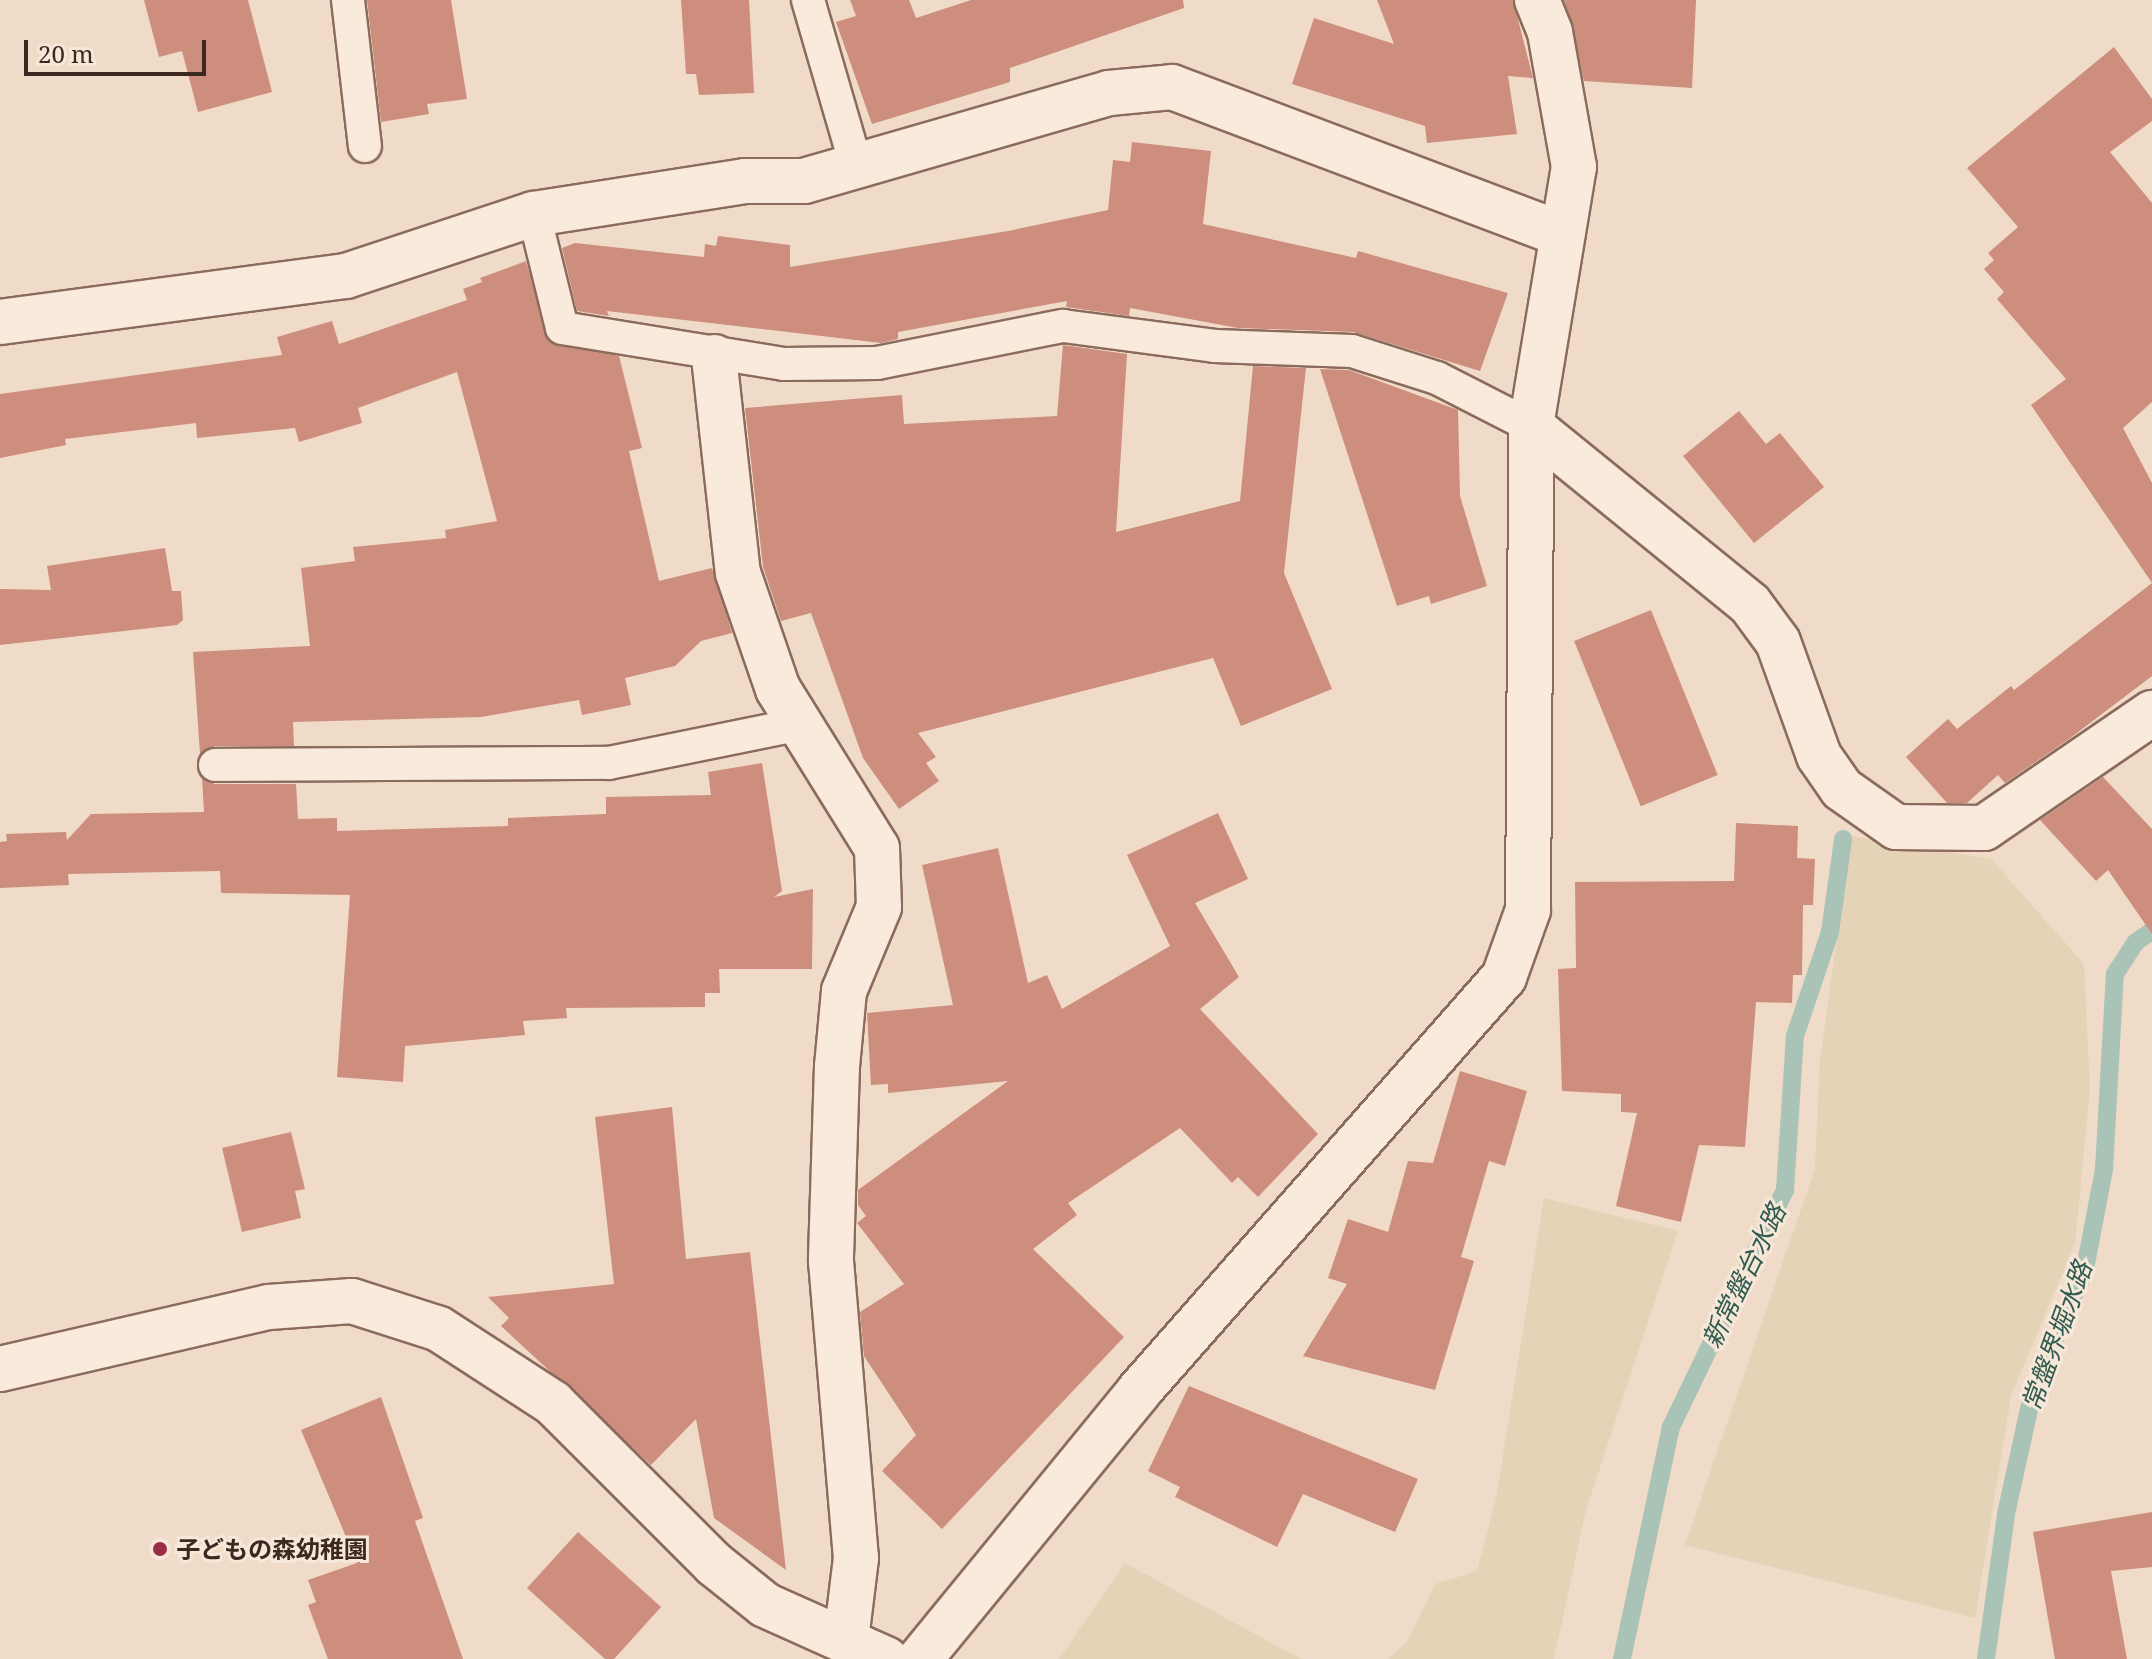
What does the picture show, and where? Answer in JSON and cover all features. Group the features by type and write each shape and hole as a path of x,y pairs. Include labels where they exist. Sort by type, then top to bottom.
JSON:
{"street":[{"path":"920,1659 1139,1391 1504,977 1528,910 1531,426 1574,167 1550,32 1537,0"},
{"path":"0,322 346,276 534,214 745,181 804,181 1109,93 1172,87 1562,234"},
{"path":"714,357 738,573 778,689 877,848 879,907 844,991 837,1066 831,1261 856,1558 846,1640"},
{"path":"1531,426 1750,604 1778,642 1819,756 1842,789 1896,827 1984,828 2152,713"},
{"path":"0,1369 269,1307 352,1301 439,1329 553,1403 714,1564 765,1605 886,1659"}],"lane":[{"path":"348,0 365,146"},
{"path":"808,0 856,165"},
{"path":"534,214 562,328 714,357 877,363 1063,326 1215,346 1352,351 1437,378 1531,426"},
{"path":"215,765 609,763 801,724"}],"shaded area":[{"path":"1851,836 1991,859 2084,964 2090,1090 2075,1243 2011,1396 1975,1618 1685,1545 1815,1169 1820,1060"},
{"path":"1544,1198 1678,1231 1586,1510 1554,1659 1388,1659 1407,1642 1435,1584 1477,1571 1496,1499"},
{"path":"1125,1563 1279,1647 1302,1659 1059,1659"}],"building":[{"path":"144,0 248,0 272,92 198,112 182,51 159,57"},
{"path":"367,0 451,0 467,99 427,104 429,114 381,122"},
{"path":"681,0 749,0 754,93 699,95 696,74 686,74"},
{"path":"850,0 909,0 916,18 971,0 1183,0 1184,8 1010,68 1010,82 872,124 836,22 856,16"},
{"path":"1377,0 1513,0 1533,78 1508,76 1517,134 1427,143 1425,126 1292,84 1314,18 1394,44"},
{"path":"1564,0 1696,0 1692,88 1584,81"},
{"path":"2114,47 2152,99 2152,121 2110,152 2152,203 2152,402 2123,428 2152,483 2152,583 2031,405 2066,379 1997,299 2004,292 1984,269 1994,260 1988,253 2018,227 1967,168"},
{"path":"1132,142 1211,151 1203,224 1356,258 1358,251 1508,293 1480,371 1353,332 1238,328 1130,308 1129,316 1066,307 1067,301 898,332 898,339 881,343 607,311 609,316 577,311 562,248 575,243 704,257 705,244 716,246 718,236 790,245 790,267 1008,231 1108,210 1113,160 1130,162"},
{"path":"526,261 549,341 619,356 642,448 629,451 659,581 712,568 732,633 701,641 675,666 625,678 631,705 582,715 579,700 481,717 293,722 294,746 215,746 200,754 193,652 310,646 301,568 355,561 353,547 446,538 445,530 497,521 457,372 358,408 362,423 299,442 295,428 197,438 196,423 65,439 66,445 0,458 0,394 282,355 277,337 332,321 339,344 467,300 463,289 482,282 480,278"},
{"path":"1063,345 1127,354 1116,532 1240,501 1253,366 1306,368 1284,573 1332,689 1241,726 1213,658 918,733 936,757 926,763 939,781 899,809 863,758 811,613 781,621 763,567 745,408 902,395 904,424 1057,416"},
{"path":"1320,369 1349,370 1458,410 1460,496 1487,586 1431,604 1429,596 1397,606"},
{"path":"1739,411 1766,444 1780,433 1824,487 1754,543 1683,456"},
{"path":"165,548 172,591 181,591 183,620 177,625 0,645 0,589 51,590 47,566"},
{"path":"2152,583 2152,676 2069,739 2005,783 1998,775 1967,803 1947,803 1906,757 1948,719 1957,729 2011,686 2014,690"},
{"path":"1651,610 1718,775 1641,806 1574,641"},
{"path":"762,763 782,891 774,897 813,889 812,969 719,969 720,993 705,993 705,1007 566,1008 567,1018 523,1021 525,1035 405,1046 403,1082 337,1077 350,895 221,893 220,871 68,874 69,885 0,888 0,842 7,841 6,834 66,832 67,840 91,814 204,812 202,778 215,784 296,784 298,819 337,818 337,831 508,826 508,818 606,814 606,797 711,795 708,772"},
{"path":"2103,777 2152,829 2152,934 2108,870 2096,881 2040,820"},
{"path":"1218,813 1248,879 1195,903 1239,977 1200,1009 1318,1134 1258,1197 1238,1177 1232,1183 1180,1128 1068,1203 1077,1215 1033,1249 1124,1337 942,1529 882,1471 916,1435 864,1356 860,1312 904,1284 857,1223 866,1216 858,1205 858,1190 1008,1081 888,1093 888,1084 871,1085 867,1013 953,1005 922,865 998,848 1028,983 1047,975 1062,1009 1170,946 1127,855"},
{"path":"1736,823 1798,826 1797,858 1815,859 1813,905 1803,905 1802,975 1793,975 1792,1003 1756,1002 1745,1147 1699,1145 1681,1222 1616,1206 1637,1113 1621,1112 1621,1094 1562,1091 1558,969 1576,968 1575,882 1734,881"},
{"path":"1460,1071 1527,1091 1505,1166 1489,1161 1461,1257 1474,1261 1435,1390 1303,1356 1347,1284 1328,1278 1348,1219 1388,1232 1408,1161 1433,1163"},
{"path":"672,1107 686,1259 750,1252 786,1570 714,1518 696,1419 651,1465 501,1326 509,1318 488,1297 614,1284 595,1117"},
{"path":"291,1132 305,1189 295,1191 301,1218 242,1232 222,1148"},
{"path":"1189,1386 1418,1479 1395,1532 1303,1494 1277,1547 1175,1497 1180,1487 1148,1471"},
{"path":"381,1397 423,1518 415,1521 463,1659 328,1659 308,1605 316,1602 308,1580 357,1563 301,1430"},
{"path":"2152,1512 2152,1567 2111,1571 2127,1659 2055,1659 2033,1532"},
{"path":"578,1532 661,1607 614,1659 605,1659 527,1588"}],"waterway":[{"name":"新常盤台水路","path":"1622,1659 1671,1427 1785,1190 1795,1036 1830,932 1843,839"},
{"name":"常盤界堀水路","path":"1986,1659 2006,1514 2034,1387 2085,1269 2104,1169 2115,974 2136,942 2152,931"}],"place":[{"name":"子どもの森幼稚園","path":"160,1549"}]}
